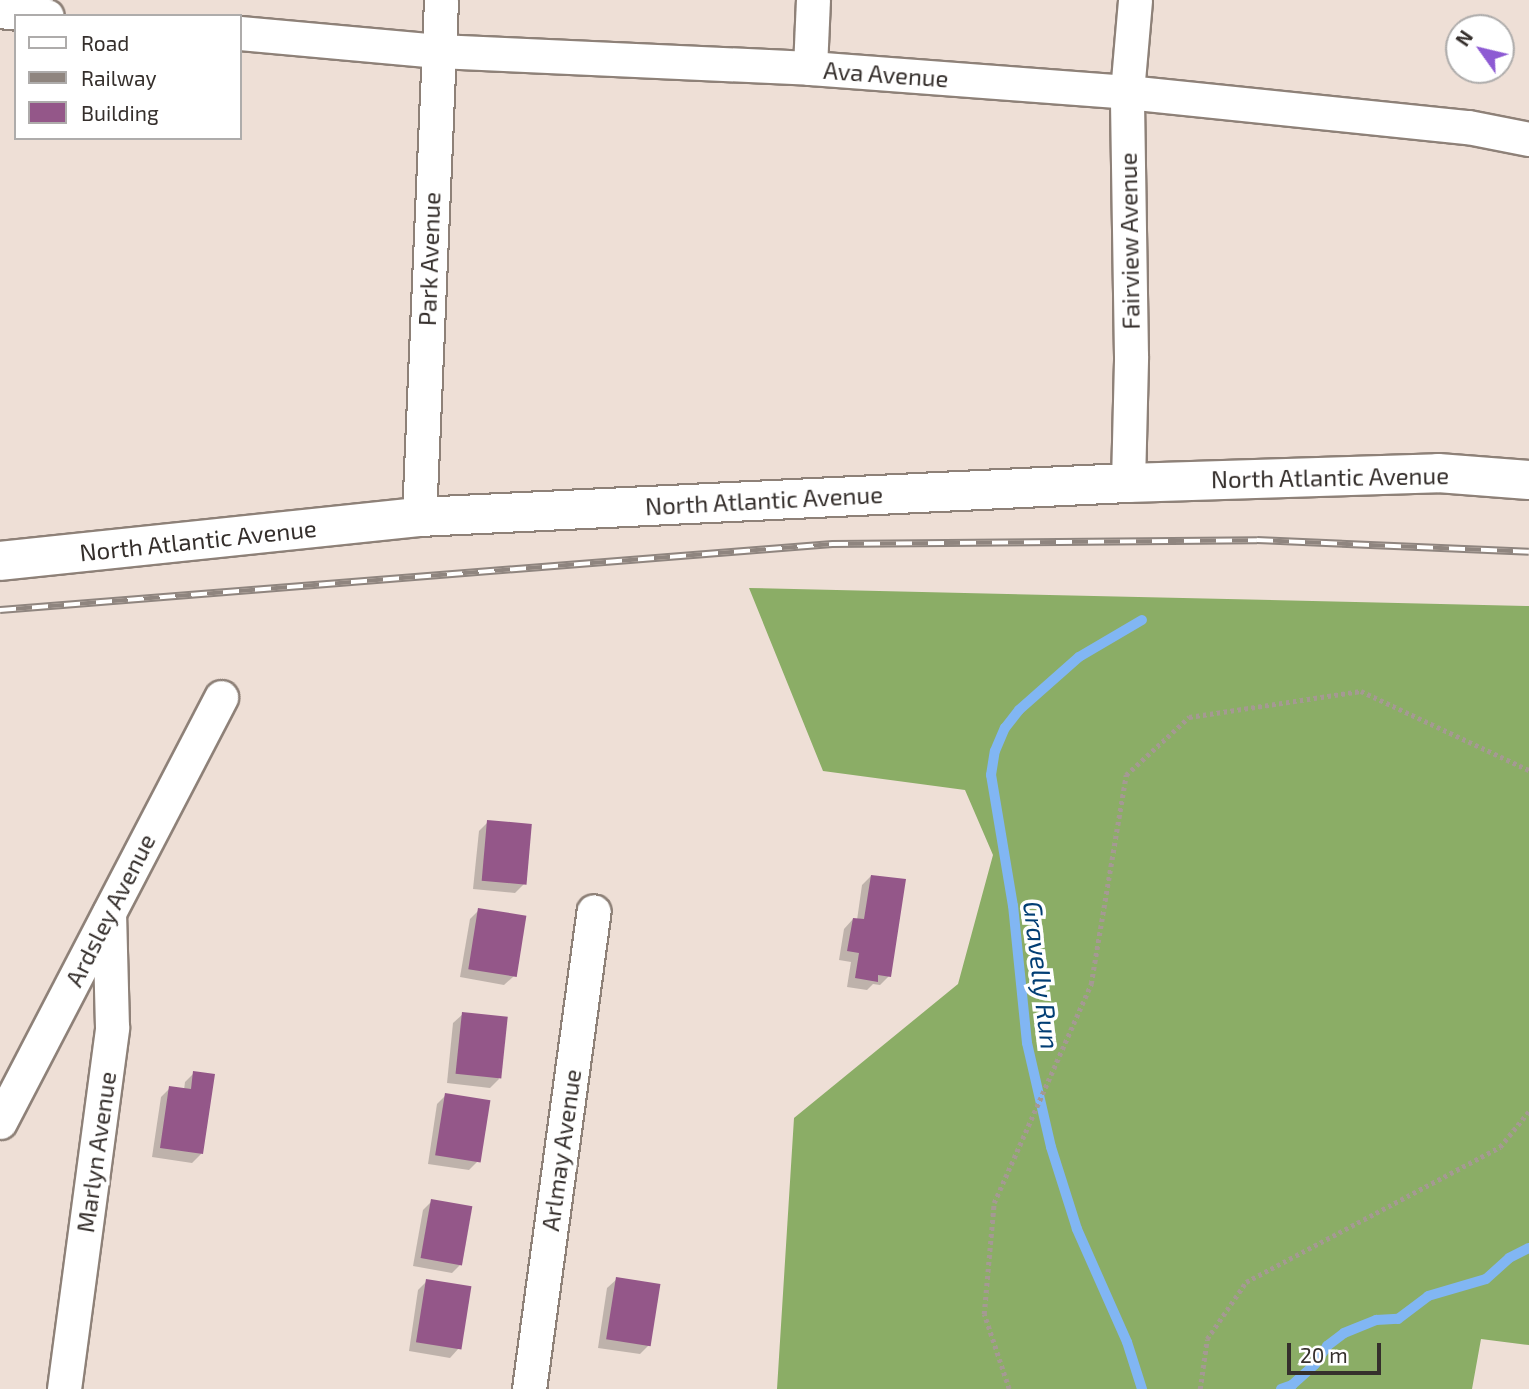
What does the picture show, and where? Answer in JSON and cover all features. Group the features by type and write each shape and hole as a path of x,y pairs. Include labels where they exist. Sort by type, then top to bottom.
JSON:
{"street":[{"name":"Park Avenue","path":"419,517 441,0"},
{"path":"810,68 813,0"},
{"name":"Fairview Avenue","path":"1128,483 1131,356 1127,92 1135,0"},
{"path":"0,12 24,14"},
{"name":"Ava Avenue","path":"242,33 438,51 810,68 1127,92 1468,127 1529,139"},
{"name":"North Atlantic Avenue","path":"0,561 419,517 1128,483 1438,473 1529,480"},
{"name":"Ardsley Avenue","path":"0,1122 220,697"},
{"name":"Arlmay Avenue","path":"529,1389 594,911"},
{"name":"Marlyn Avenue","path":"64,1389 112,1027 108,913"}],"path":[{"path":"1009,1389 984,1314 994,1203 1091,984 1126,775 1189,717 1362,691 1529,771"},
{"path":"1200,1389 1207,1339 1246,1282 1500,1147 1529,1111"}],"green space":[{"path":"749,588 1529,606 1529,1345 1481,1339 1472,1389 777,1389 794,1118 958,984 993,855 965,790 823,771"}],"building":[{"path":"487,820 532,824 527,885 482,881"},
{"path":"871,875 906,879 891,977 878,975 878,982 855,978 859,953 847,951 853,918 864,919"},
{"path":"478,908 526,916 517,977 468,969"},
{"path":"462,1012 508,1017 501,1078 456,1074"},
{"path":"193,1071 215,1074 203,1154 160,1148 169,1086 191,1089"},
{"path":"445,1093 490,1100 481,1162 435,1155"},
{"path":"431,1199 472,1206 462,1265 421,1258"},
{"path":"616,1277 660,1284 651,1346 606,1339"},
{"path":"426,1279 471,1286 461,1349 416,1342"}],"waterway":[{"name":"Gravelly Run","path":"1142,620 1079,657 1019,710 1005,728 995,751 991,775 1013,906 1027,1043 1051,1147 1077,1229 1127,1342 1142,1389"},
{"path":"1281,1389 1292,1385 1315,1364 1327,1346 1344,1333 1376,1320 1398,1319 1428,1296 1486,1279 1509,1258 1529,1248"}],"railway":[{"path":"0,610 832,544 1257,540 1529,552"}]}
